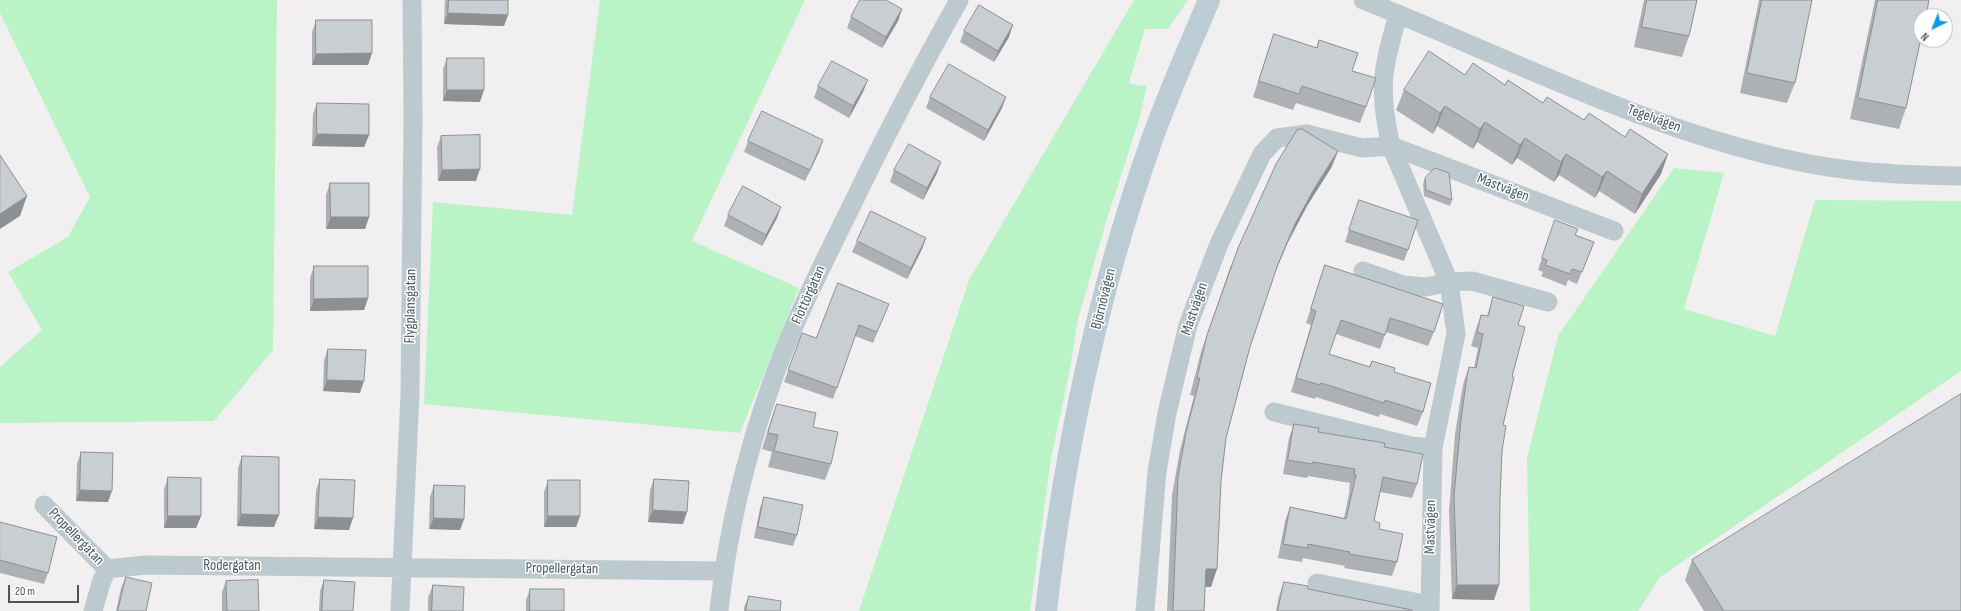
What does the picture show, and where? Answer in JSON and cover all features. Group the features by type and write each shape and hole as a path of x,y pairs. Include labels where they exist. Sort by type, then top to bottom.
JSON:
{"main road":[{"name":"Björnövägen","path":"1046,611 1054,544 1084,380 1117,250 1150,144 1209,0"}],"street":[{"name":"Flygplansgatan","path":"400,611 400,567 410,394 413,117 412,0"},
{"name":"Flottörgatan","path":"719,611 723,571 748,457 772,381 809,293 859,189 907,94 959,0"},
{"name":"Tegelvägen","path":"1363,0 1630,111 1699,136 1792,160 1838,168 1915,175 1961,176"},
{"name":"Mastvägen","path":"1317,583 1430,608 1433,448 1456,334 1449,282 1391,146 1383,96 1386,63 1398,14"},
{"name":"Mastvägen","path":"1145,611 1157,472 1167,413 1188,325 1219,244 1262,154 1277,138 1308,134 1362,148 1391,146 1614,230"},
{"path":"1363,271 1403,285 1426,287 1449,282 1472,281 1548,302"},
{"path":"1274,412 1411,446 1433,448"},
{"name":"Propellergatan","path":"44,505 107,570"},
{"name":"Rodergatan","path":"107,570 146,565 400,567"},
{"name":"Propellergatan","path":"400,567 723,571"},
{"path":"93,611 101,583 107,570"}],"green space":[{"path":"0,0 277,0 273,350 214,421 0,423 0,367 42,330 8,272 68,237 90,197 0,13"},
{"path":"600,0 805,0 692,241 799,288 740,433 424,404 433,202 572,215"},
{"path":"1134,0 1188,0 1168,29 1145,29 1129,83 1141,86 1147,85 1139,120 1106,222 1077,323 1070,369 1051,459 1030,611 859,611 969,280"},
{"path":"1674,168 1724,173 1684,309 1775,336 1815,200 1961,201 1961,371 1660,577 1638,611 1530,611 1527,458 1558,336"}],"building":[{"path":"449,0 508,0 508,15 448,13"},
{"path":"860,0 886,0 902,9 886,37 851,17"},
{"path":"1647,0 1697,0 1689,36 1642,27"},
{"path":"1762,0 1812,0 1795,83 1747,73"},
{"path":"1878,0 1929,0 1928,8 1913,8 1913,48 1919,48 1906,108 1858,98"},
{"path":"979,5 1013,25 998,51 964,31"},
{"path":"316,20 372,20 372,53 316,54"},
{"path":"1274,34 1317,48 1319,40 1358,53 1352,71 1376,78 1366,107 1302,86 1299,94 1259,81"},
{"path":"1429,51 1465,75 1473,63 1505,85 1508,80 1543,103 1547,97 1584,120 1589,113 1625,137 1630,129 1668,154 1642,194 1607,171 1602,177 1566,154 1561,162 1525,138 1520,145 1485,122 1480,129 1445,106 1440,113 1404,90"},
{"path":"447,58 484,58 484,90 447,90"},
{"path":"832,61 868,80 853,106 818,86"},
{"path":"949,64 1006,97 988,130 930,97"},
{"path":"317,103 369,104 369,135 317,134"},
{"path":"762,111 823,140 810,170 748,141"},
{"path":"1298,129 1302,129 1338,151 1314,189 1295,224 1278,264 1250,347 1226,438 1221,481 1217,569 1206,569 1204,611 1173,611 1178,477 1186,432 1200,378 1197,378 1207,335 1238,248 1276,164"},
{"path":"480,135 480,169 442,170 441,136"},
{"path":"909,144 941,162 927,188 894,170"},
{"path":"0,155 27,196 0,214"},
{"path":"1435,168 1449,173 1452,200 1426,190 1425,178"},
{"path":"330,183 369,183 369,217 331,217"},
{"path":"743,186 781,207 766,235 728,215"},
{"path":"1359,200 1418,220 1408,250 1349,230"},
{"path":"871,211 926,238 911,268 857,241"},
{"path":"1555,220 1578,229 1575,235 1594,242 1582,272 1572,269 1570,274 1545,265 1547,260 1542,258"},
{"path":"1325,265 1443,304 1434,332 1390,318 1385,335 1341,320 1329,354 1370,367 1372,361 1395,368 1394,372 1431,383 1423,412 1385,400 1384,403 1321,383 1320,385 1296,378 1316,311 1311,309"},
{"path":"314,266 368,266 368,298 314,299"},
{"path":"838,283 889,304 877,332 859,325 837,388 788,370 802,333 816,338"},
{"path":"1493,297 1524,306 1518,325 1525,327 1512,377 1514,377 1503,425 1506,426 1502,451 1499,585 1457,585 1454,496 1461,420 1469,367 1476,368 1483,334 1477,332 1481,315 1488,316"},
{"path":"328,349 366,350 364,381 327,380"},
{"path":"1961,394 1961,611 1724,611 1692,560"},
{"path":"777,404 816,413 813,427 838,432 831,464 774,451 778,435 768,433"},
{"path":"1294,424 1319,428 1318,432 1385,443 1384,447 1423,454 1417,484 1383,477 1374,521 1380,523 1379,529 1403,534 1397,562 1349,554 1350,552 1308,544 1307,548 1283,544 1290,507 1346,519 1356,475 1354,475 1355,469 1313,462 1312,464 1288,460"},
{"path":"81,452 113,453 112,491 80,490"},
{"path":"242,456 279,457 279,515 241,514"},
{"path":"168,477 201,478 201,516 168,516"},
{"path":"320,479 355,480 353,518 318,517"},
{"path":"654,479 689,481 687,512 653,510"},
{"path":"548,480 580,480 580,516 548,516"},
{"path":"434,485 465,486 464,519 434,518"},
{"path":"764,497 803,505 797,535 758,527"},
{"path":"0,522 57,537 48,573 0,560"},
{"path":"126,577 152,583 146,611 118,611"},
{"path":"258,580 259,611 227,611 226,581"},
{"path":"324,580 355,582 353,611 322,611"},
{"path":"1284,582 1308,586 1308,589 1412,611 1278,611"},
{"path":"433,585 464,587 463,611 432,611"},
{"path":"530,589 564,589 564,611 530,611"},
{"path":"749,596 781,601 780,611 746,611"}]}
